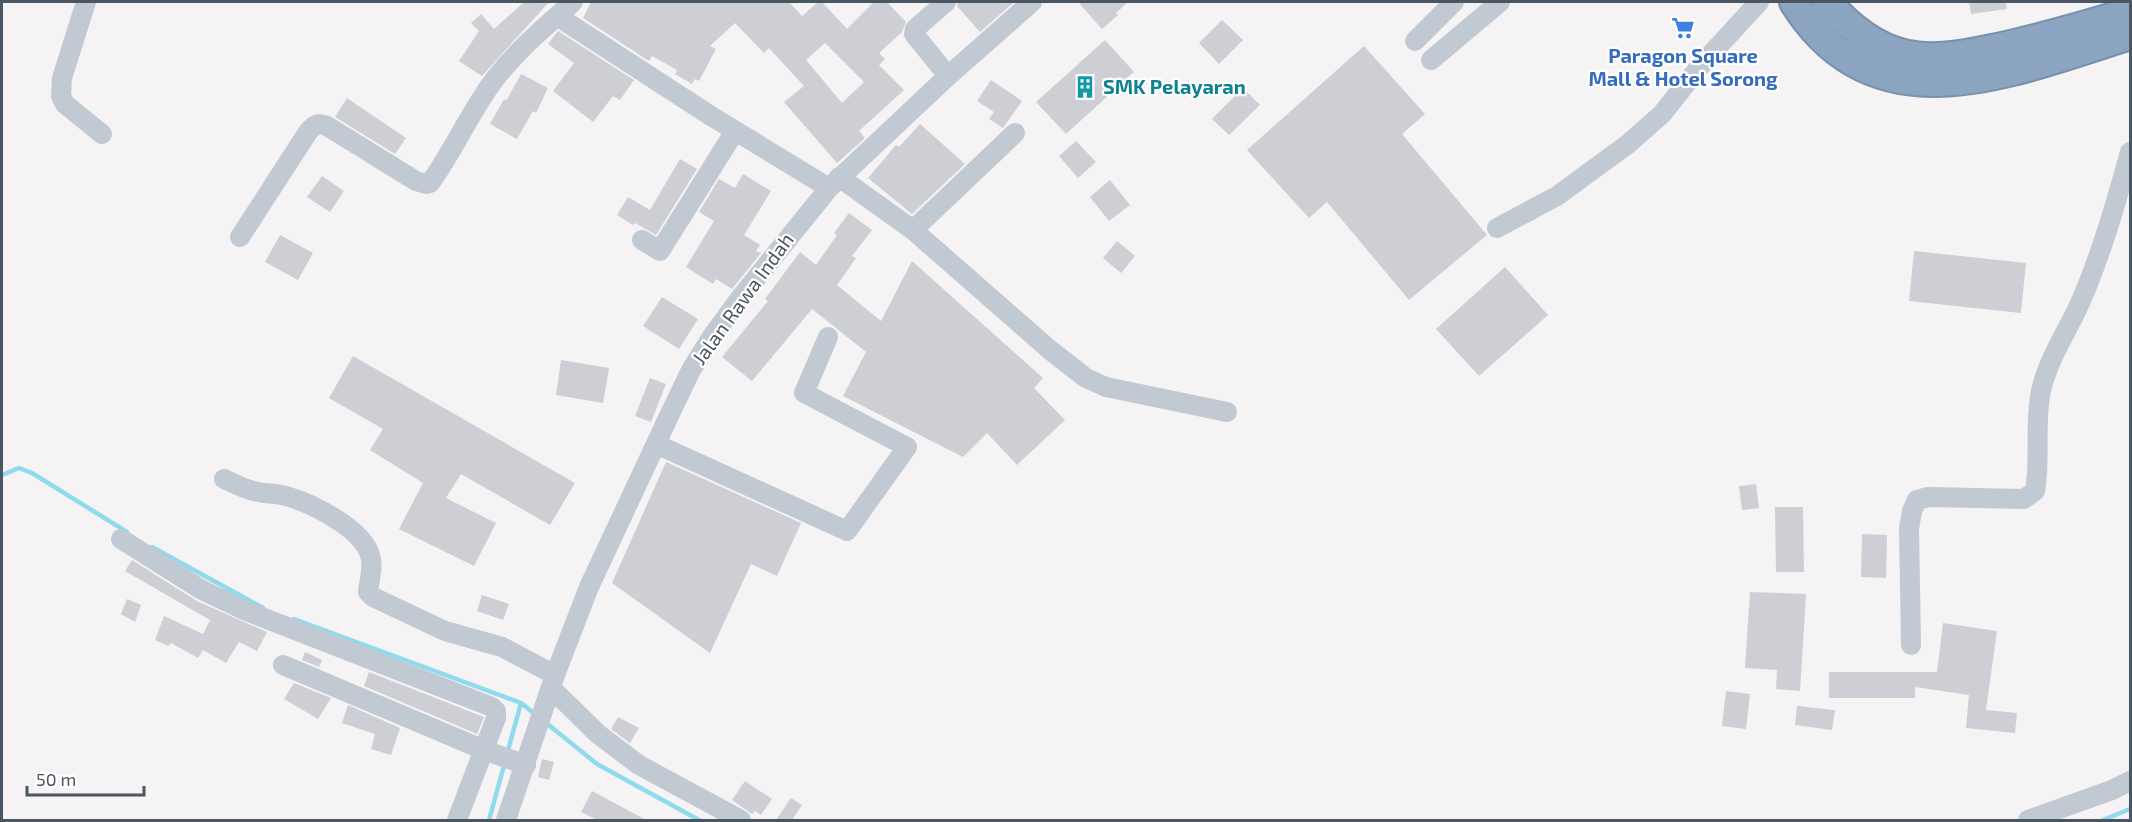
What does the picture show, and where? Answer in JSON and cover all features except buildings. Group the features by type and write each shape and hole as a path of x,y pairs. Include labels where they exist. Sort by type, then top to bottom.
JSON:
{"highway":[{"path":"1794,2 1814,30 1848,59 1892,77 1928,83 1954,82 2011,72 2130,35"},
{"path":"1827,2 1865,36 1891,49 1914,56 1951,57 1984,51 2130,12"}],"street":[{"path":"86,2 62,78 61,96 65,104 102,134"},
{"path":"240,237 308,132 318,124 327,126 416,181 422,184 430,183 477,105 500,73 524,44 573,2"},
{"path":"946,2 915,29 914,34 948,76"},
{"name":"Jalan Rawa Indah","path":"522,763 536,735 589,587 691,370 715,332 834,182 1032,2"},
{"path":"1415,41 1454,2"},
{"path":"1431,60 1500,2"},
{"path":"1497,228 1557,196 1628,144 1662,114 1701,65 1759,2"},
{"path":"557,16 735,131 834,182 913,230 1050,350 1086,378 1106,387 1227,412"},
{"path":"642,240 660,251 735,131"},
{"path":"913,230 1015,133"},
{"path":"1911,645 1909,529 1912,511 1917,500 1928,497 2024,499 2035,491 2038,466 2039,407 2042,390 2049,367 2080,303 2112,219 2130,152"},
{"path":"656,444 847,531 907,447 804,393 828,337"},
{"path":"224,479 251,491 285,496 306,504 345,525 366,546 370,554 368,592 372,597 445,631 502,647 598,734 639,765 741,820"},
{"path":"120,539 202,590 244,610 492,707 496,711 496,718 488,752 457,820"},
{"path":"283,665 488,752 522,763 506,820"},
{"path":"2028,820 2112,790 2130,781"}],"waterway":[{"path":"2,475 19,468 32,473 127,532"},
{"path":"152,547 263,608"},
{"path":"294,619 521,703 536,715"},
{"path":"507,754 521,703"},
{"path":"545,722 597,764 699,820"},
{"path":"489,820 505,762"},
{"path":"2103,820 2130,809"}],"place":[{"name":"Paragon Square Mall & Hotel Sorong","path":"1683,28"},
{"name":"SMK Pelayaran","path":"1085,87"}]}
